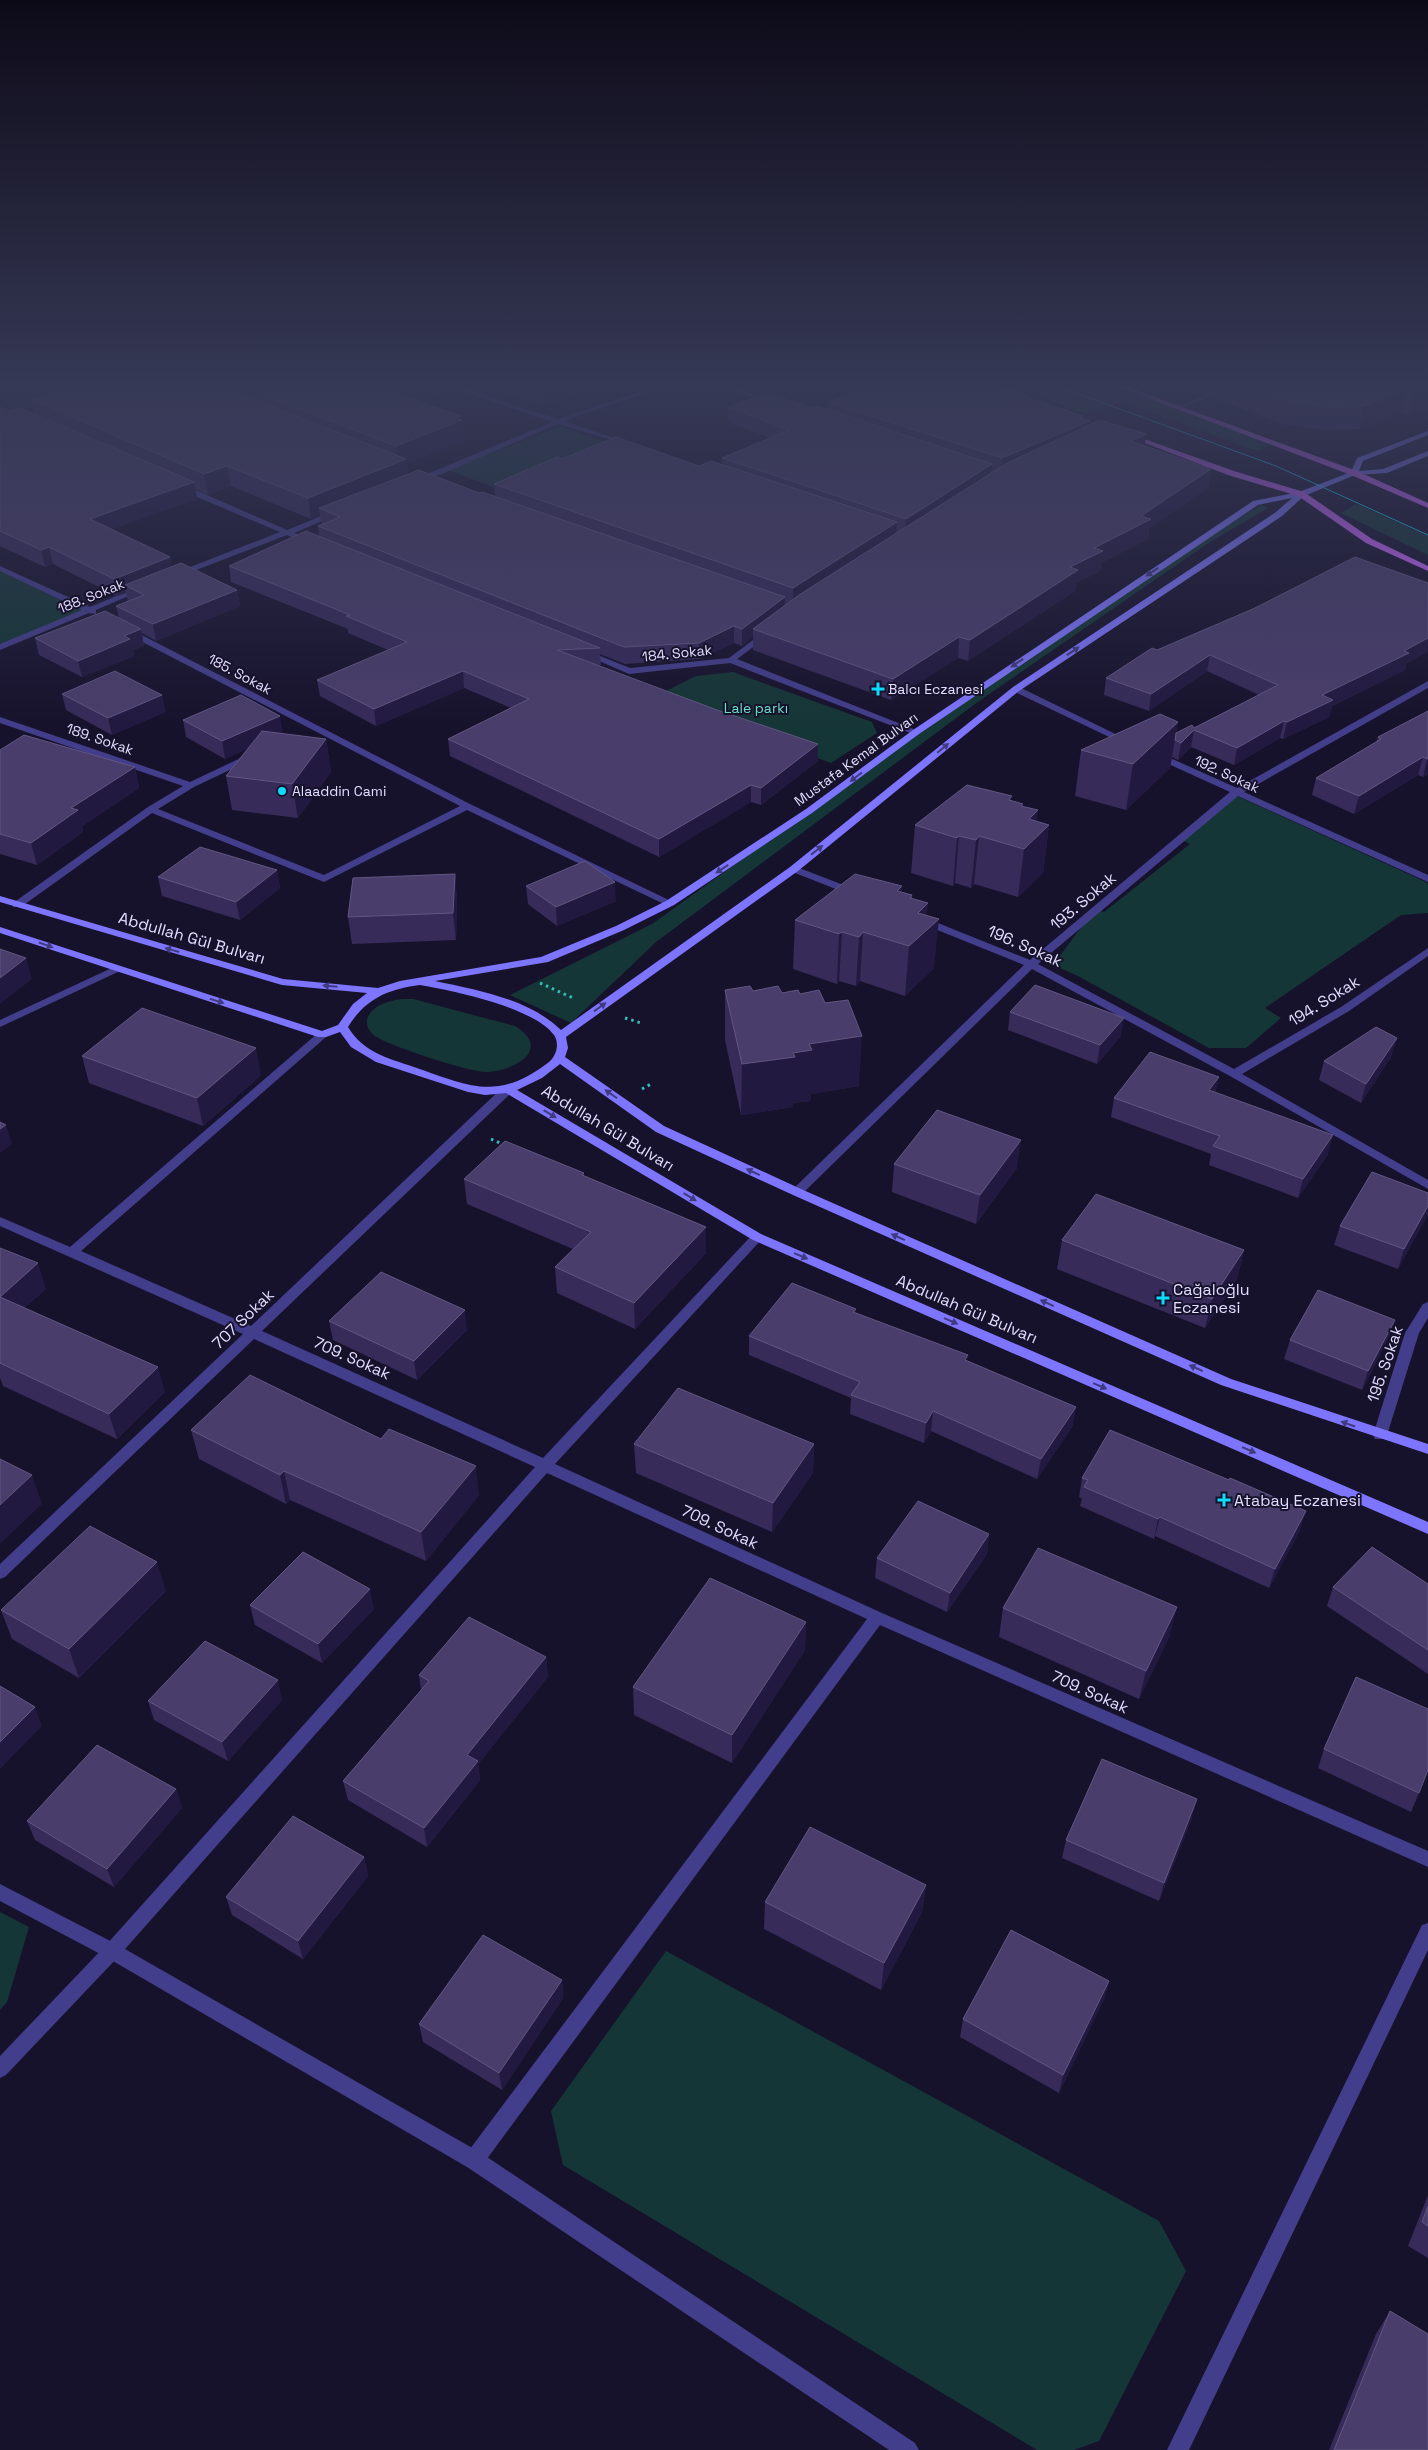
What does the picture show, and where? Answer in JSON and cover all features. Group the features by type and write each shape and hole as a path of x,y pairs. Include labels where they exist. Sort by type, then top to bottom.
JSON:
{"main road":[{"name":"Mustafa Kemal Bulvarı","path":"400,984 544,960 620,928 670,903 809,811 916,732 1256,502 1271,499"},
{"name":"Mustafa Kemal Bulvarı","path":"561,1036 794,868 1016,689 1279,514 1295,499"},
{"path":"1309,499 1369,541 1428,569"},
{"path":"1413,499 1428,506"},
{"name":"Abdullah Gül Bulvarı","path":"0,899 282,982 378,990"},
{"path":"0,930 322,1035 342,1028 349,1014 361,1001 378,990 400,984 420,982 438,984 530,1012 544,1019 561,1036 563,1048 560,1059 542,1074 527,1083 508,1089 466,1090 374,1058 358,1050 342,1028"},
{"name":"Abdullah Gül Bulvarı","path":"560,1059 660,1128 797,1192 1226,1382 1380,1435 1428,1449"},
{"name":"Abdullah Gül Bulvarı","path":"508,1089 757,1237 1428,1528"}],"street":[{"path":"209,499 322,547"},
{"path":"169,578 349,508"},
{"path":"0,568 106,619"},
{"name":"188. Sokak","path":"0,647 151,585"},
{"name":"185. Sokak","path":"123,628 307,730 670,903"},
{"path":"731,660 771,630"},
{"name":"184. Sokak","path":"575,649 629,671 731,660 916,732"},
{"name":"193. Sokak","path":"797,1192 1031,964 1235,793 1428,684"},
{"name":"192. Sokak","path":"1016,689 1235,793 1428,879"},
{"name":"189. Sokak","path":"0,720 191,784"},
{"path":"17,905 151,809 191,784 260,752"},
{"path":"151,809 324,879 467,806"},
{"path":"794,868 867,898"},
{"name":"196. Sokak","path":"913,916 1031,964 1234,1074 1428,1184"},
{"name":"194. Sokak","path":"1234,1074 1345,1009 1428,951"},
{"path":"0,1024 116,969"},
{"path":"72,1252 322,1035"},
{"name":"707 Sokak","path":"0,1573 508,1089"},
{"name":"709. Sokak","path":"0,1221 254,1333 876,1618 1428,1860"},
{"path":"0,2069 112,1951 545,1465 757,1237"},
{"name":"195. Sokak","path":"1380,1435 1412,1333 1428,1307"},
{"path":"474,2160 876,1618"},
{"path":"0,1892 112,1951 474,2160 908,2450"},
{"path":"1178,2450 1428,1931"}],"path":[{"path":"512,965 530,979 598,1008 641,1023"}],"green space":[{"path":"1356,504 1428,536 1428,555 1341,513"},
{"path":"1261,505 1268,508 1207,544 979,701 656,942 571,1023 510,995 652,924 969,696 1186,549"},
{"path":"0,568 88,610 0,647"},
{"name":"Lale parkı","path":"733,672 872,722 877,733 831,763 671,706 664,692 696,676"},
{"path":"1237,796 1428,883 1428,913 1401,915 1265,1008 1281,1018 1246,1048 1209,1048 1078,976 1053,965 1095,909 1104,912 1190,844 1180,839"},
{"path":"402,999 413,999 515,1026 526,1035 531,1043 530,1051 517,1064 496,1071 485,1072 475,1071 428,1057 396,1046 375,1036 367,1024 369,1015 376,1007"},
{"path":"0,1912 29,1927 7,2002 0,2010"},
{"path":"666,1951 1159,2221 1186,2271 1099,2441 1074,2450 1037,2450 563,2165 551,2111"}],"building":[{"path":"0,499 145,499 90,519 170,557 114,579 49,547 41,550 0,531"},
{"path":"342,499 503,499 785,597 742,629 734,626 699,643 624,647 318,526 340,517 319,508"},
{"path":"538,499 828,499 897,522 793,588"},
{"path":"847,499 937,499 906,519"},
{"path":"950,499 1166,499 1141,516 1151,519 1094,548 1103,551 1070,567 1078,570 970,640 959,637 893,679 753,629 799,595"},
{"path":"306,531 600,648 557,650 717,710 818,744 761,788 751,785 659,839 448,739 529,699 463,671 374,709 317,680 407,642 346,616 350,615 229,566"},
{"path":"1355,557 1428,583 1428,638 1404,651 1409,653 1322,695 1333,700 1287,722 1284,721 1237,748 1194,730 1181,743 1175,740 1176,733 1192,725 1194,728 1278,685 1210,655 1151,694 1106,678 1152,648 1157,650 1255,608"},
{"path":"181,563 237,590 153,624 116,606 144,595 125,585"},
{"path":"105,611 141,629 124,636 130,639 78,661 35,638"},
{"path":"115,671 162,695 108,718 62,694"},
{"path":"241,695 280,716 222,741 183,720"},
{"path":"1428,711 1428,759 1423,757 1359,796 1316,778 1381,739 1378,737"},
{"path":"1160,714 1178,722 1133,764 1081,750"},
{"path":"262,731 326,739 292,784 226,776"},
{"path":"24,735 135,767 71,808 78,810 31,843 0,834 0,750"},
{"path":"967,785 1012,796 1009,800 1023,804 1021,806 1038,810 1029,819 1049,825 1024,849 979,836 976,840 959,836 957,838 915,825"},
{"path":"200,847 277,870 236,902 158,877"},
{"path":"585,861 615,882 556,907 526,886"},
{"path":"455,874 453,913 348,917 353,878"},
{"path":"855,874 902,886 897,891 912,895 910,898 928,903 918,913 939,919 909,946 863,932 859,937 842,932 839,934 795,920"},
{"path":"0,949 26,958 0,978"},
{"path":"1035,985 1124,1018 1100,1045 1010,1012"},
{"path":"750,986 753,991 778,986 782,993 798,990 800,994 819,990 825,1003 848,1000 862,1036 809,1044 812,1050 793,1053 795,1057 742,1064 725,990"},
{"path":"142,1008 256,1048 197,1098 82,1056"},
{"path":"1376,1027 1397,1038 1366,1084 1324,1061"},
{"path":"1150,1052 1219,1077 1209,1090 1333,1135 1303,1179 1213,1146 1220,1136 1114,1098"},
{"path":"937,1110 1021,1140 980,1195 894,1164"},
{"path":"0,1122 6,1125 0,1129"},
{"path":"505,1141 584,1173 582,1175 706,1227 634,1303 555,1267 591,1232 464,1179"},
{"path":"1372,1172 1428,1193 1428,1206 1404,1249 1340,1226"},
{"path":"1096,1194 1244,1250 1212,1299 1062,1240"},
{"path":"0,1248 38,1263 0,1297"},
{"path":"381,1272 465,1310 414,1361 329,1321"},
{"path":"792,1283 856,1309 853,1312 968,1355 965,1360 1076,1407 1041,1459 933,1411 926,1423 851,1395 860,1382 749,1336"},
{"path":"1318,1290 1395,1320 1368,1371 1290,1340"},
{"path":"0,1297 158,1367 109,1414 0,1363"},
{"path":"250,1375 381,1439 389,1429 476,1466 421,1532 284,1471 280,1475 191,1430"},
{"path":"678,1388 814,1444 773,1503 634,1444"},
{"path":"1110,1430 1306,1511 1275,1569 1160,1517 1158,1519 1084,1487 1088,1480 1082,1478"},
{"path":"0,1459 32,1475 0,1505"},
{"path":"918,1501 989,1534 950,1593 877,1558"},
{"path":"90,1526 157,1562 69,1649 1,1610"},
{"path":"1372,1547 1428,1584 1428,1650 1333,1587"},
{"path":"1038,1548 1177,1607 1146,1671 1003,1608"},
{"path":"303,1552 370,1589 318,1644 250,1605"},
{"path":"710,1578 806,1622 732,1735 633,1687"},
{"path":"469,1617 546,1657 467,1755 478,1761 424,1828 343,1781 429,1681 419,1675"},
{"path":"205,1641 278,1680 222,1742 148,1701"},
{"path":"1356,1677 1428,1709 1428,1770 1419,1793 1324,1749"},
{"path":"0,1686 35,1707 0,1742"},
{"path":"97,1745 176,1789 107,1869 27,1821"},
{"path":"1102,1759 1197,1799 1164,1883 1066,1840"},
{"path":"293,1816 364,1857 298,1941 226,1897"},
{"path":"810,1827 926,1885 884,1963 765,1902"},
{"path":"1011,1930 1109,1981 1063,2075 963,2019"},
{"path":"483,1935 562,1980 499,2073 419,2024"},
{"path":"1428,2206 1428,2226 1422,2222"},
{"path":"1390,2311 1428,2334 1428,2450 1334,2450"}],"tram line":[{"path":"1349,499 1428,535"}],"place":[{"name":"Balcı Eczanesi","path":"878,689"},
{"name":"Alaaddin Cami","path":"282,791"},
{"name":"Cağaloğlu Eczanesi","path":"1163,1298"},
{"name":"Atabay Eczanesi","path":"1224,1500"}]}
